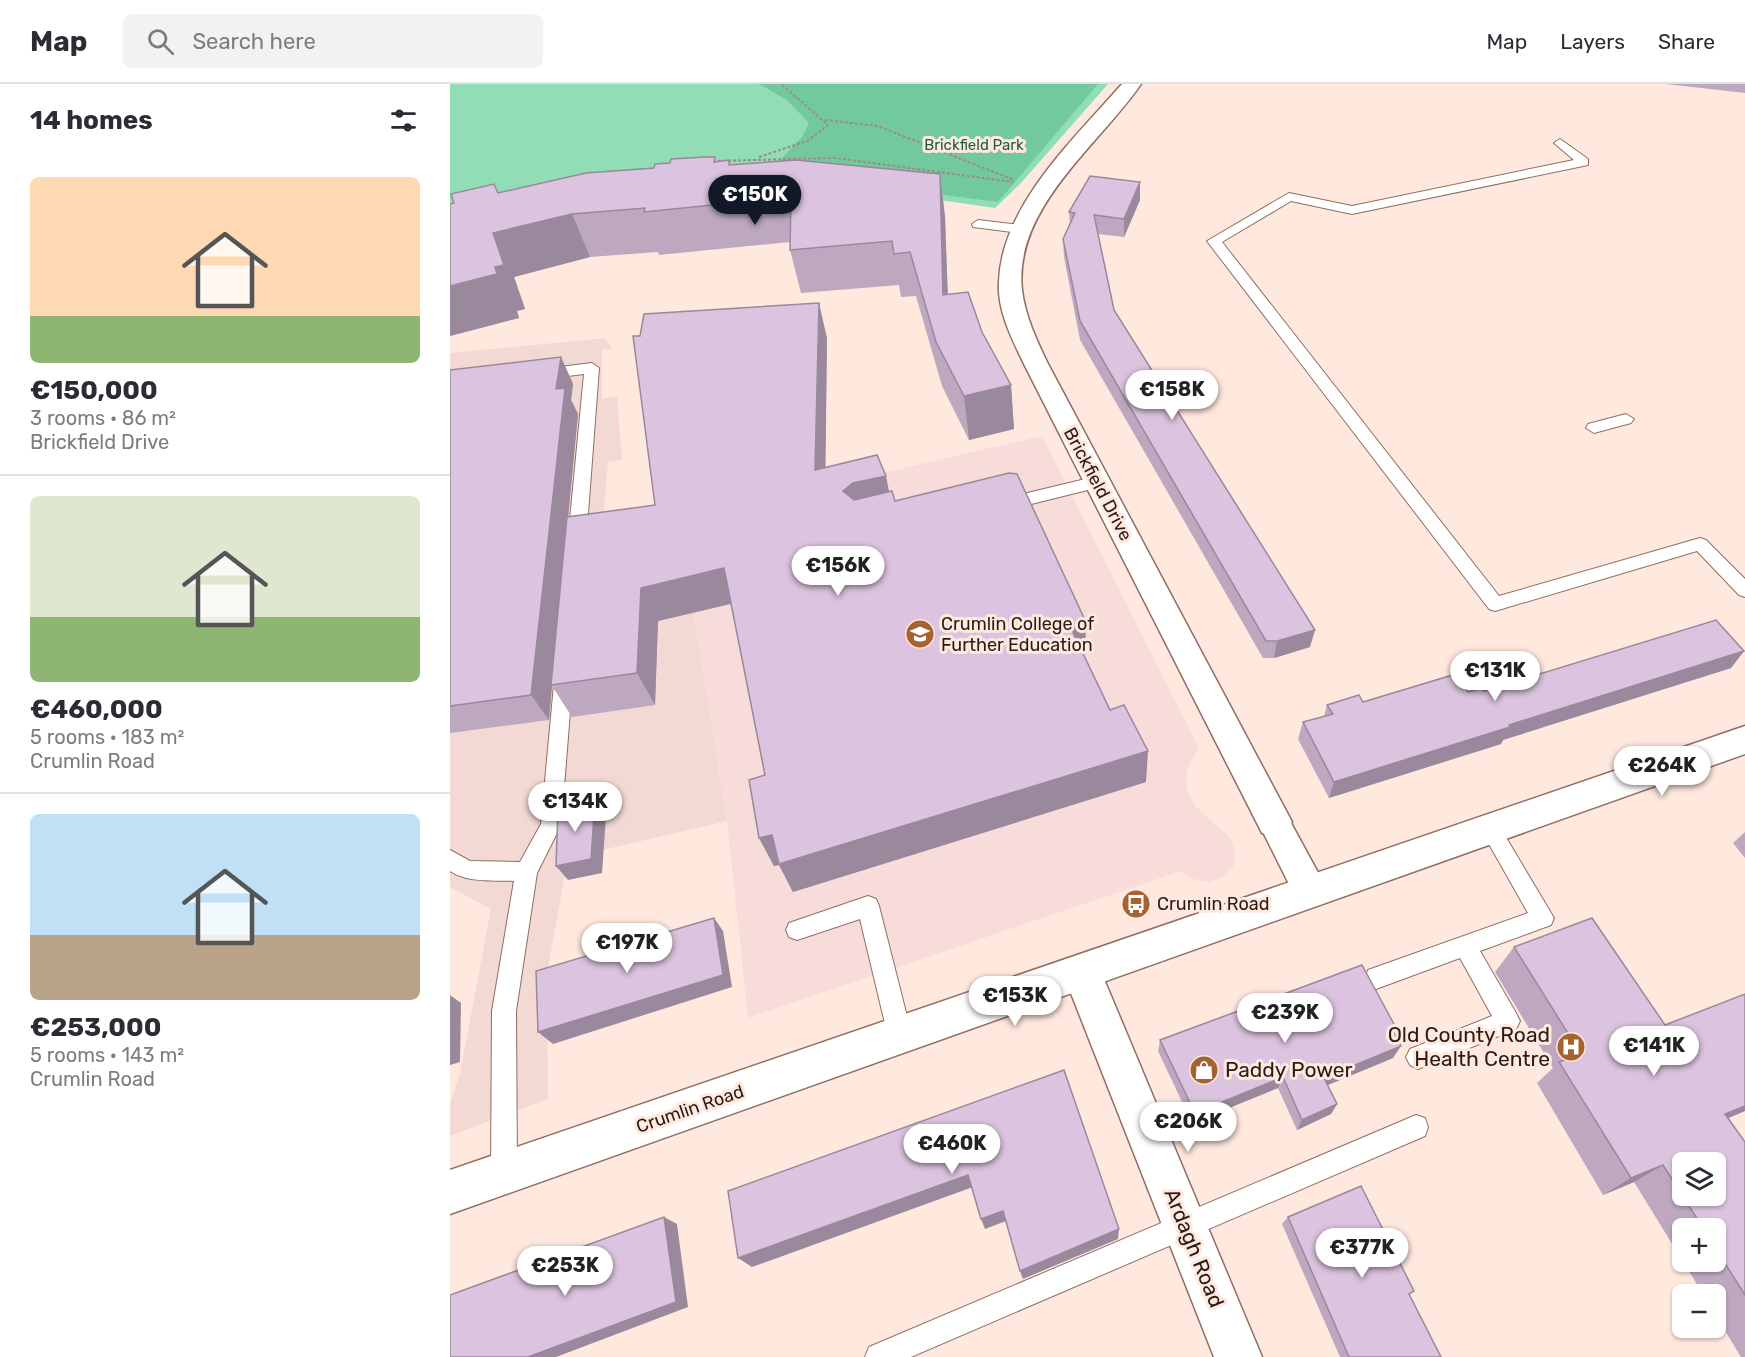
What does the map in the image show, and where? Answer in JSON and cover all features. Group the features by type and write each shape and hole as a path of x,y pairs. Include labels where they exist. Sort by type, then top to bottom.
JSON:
{"street":[{"name":"Brickfield Drive","path":"1132,84 1046,188 1021,229 1010,282 1018,324 1310,891"},
{"name":"Crumlin Road","path":"450,1192 1745,740"},
{"name":"Ardagh Road","path":"1082,973 1238,1357"}],"lane":[{"path":"1560,143 1584,162 1352,210 1289,197 1214,241 1495,604 1700,544 1745,590"},
{"path":"978,224 1021,229"},
{"path":"521,376 592,368 575,556"},
{"path":"1594,428 1626,419"},
{"path":"983,499 994,496 1019,501 1098,482"},
{"path":"504,1173 504,1011 526,872 550,825 566,658"},
{"path":"1376,978 1544,918 1491,830"},
{"path":"450,859 467,870 526,872"},
{"path":"797,930 868,906 900,1036"},
{"path":"1418,1057 1508,1021 1466,946"},
{"path":"879,1357 1184,1224 1416,1127"}],"path":[{"path":"754,159 819,134 828,125 781,84"},
{"path":"705,162 835,158 1021,183 878,126 825,120"}],"shaded area":[{"path":"606,338 611,349 602,350 602,399 617,396 622,460 608,462 602,536 679,520 727,821 568,858 547,973 548,1099 450,1136 450,1104 460,1073 491,909 450,887 450,353"},
{"name":"Crumlin College of Further Education","path":"1042,436 1199,748 1190,762 1186,778 1188,792 1194,805 1229,837 1235,850 1233,867 1221,878 1209,882 1189,878 1181,871 748,1018 727,821 679,520"}],"green space":[{"name":"Brickfield Park","path":"450,84 1108,84 1021,183 995,208 759,174 450,226"},
{"path":"759,84 1098,84 998,202 769,172 802,137 809,123 787,100"}],"building":[{"path":"715,157 714,162 729,160 729,165 796,160 940,174 943,295 968,292 982,332 1011,385 964,396 936,342 910,252 894,254 892,241 790,250 791,197 644,212 645,208 572,214 493,233 504,265 495,267 497,274 450,286 450,204 454,203 451,194 494,184 498,193 586,173 654,168 655,164 670,163 671,159"},
{"path":"1090,176 1140,182 1124,219 1094,215 1114,310 1315,630 1277,641 1266,641 1080,321 1063,239 1075,213 1069,212"},
{"path":"819,303 815,470 877,455 886,476 853,483 843,491 854,500 892,491 895,501 1009,473 1017,474 1085,620 1069,624 1110,710 1124,705 1148,751 779,864 772,835 759,838 749,780 765,775 724,568 641,588 637,673 551,685 567,517 655,505 633,336 640,336 644,314"},
{"path":"561,357 556,389 565,388 531,695 450,706 450,370"},
{"path":"1716,620 1744,651 1334,782 1303,722 1333,714 1327,705 1359,695 1363,702 1456,674 1468,692 1482,688 1484,691"},
{"path":"595,801 591,859 556,866 558,809"},
{"path":"714,918 723,975 538,1032 536,971"},
{"path":"1592,918 1665,1025 1745,994 1745,1106 1725,1114 1745,1142 1745,1295 1726,1265 1726,1218 1697,1218 1689,1206 1726,1206 1726,1152 1672,1152 1672,1179 1663,1165 1631,1178 1559,1062 1581,1054 1514,947"},
{"path":"1362,965 1395,1026 1391,1027 1401,1046 1324,1078 1337,1104 1302,1120 1283,1077 1195,1113 1160,1040"},
{"path":"1064,1070 1119,1229 1020,1271 1003,1211 981,1219 968,1175 738,1258 728,1191"},
{"path":"1361,1186 1414,1291 1409,1294 1441,1357 1349,1357 1288,1217"},
{"path":"664,1217 676,1302 528,1357 450,1357 450,1295"}],"place":[{"name":"Crumlin College of Further Education","path":"920,634"},
{"name":"Crumlin Road","path":"1136,904"},
{"name":"Old County Road Health Centre","path":"1571,1047"},
{"name":"Paddy Power","path":"1204,1070"}]}
